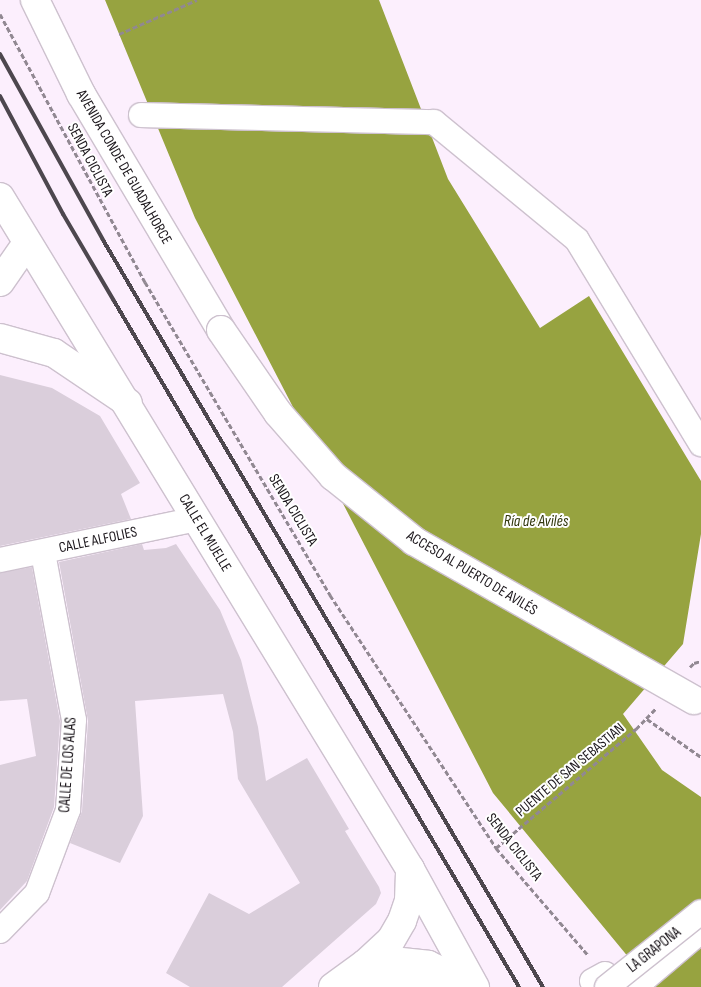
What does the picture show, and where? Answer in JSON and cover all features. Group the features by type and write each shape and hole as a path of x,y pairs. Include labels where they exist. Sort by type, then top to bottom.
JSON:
{"main road":[{"name":"AVENIDA CONDE DE GUADALHORCE","path":"35,0 81,94 221,330"},
{"name":"CALLE EL MUELLE","path":"0,196 27,243 128,403 410,869 475,987"},
{"path":"0,282 27,243"},
{"name":"ACCESO AL PUERTO DE AVILÉS","path":"221,330 278,413 333,476 414,542 697,702"},
{"path":"0,338 54,353 128,403"},
{"path":"366,975 402,921 409,901 410,869"},
{"path":"332,987 366,975 392,961 428,965 450,975 462,987"}],"street":[{"path":"142,115 434,122 577,240 701,444"},
{"name":"CALLE ALFOLIES","path":"0,560 196,518"},
{"name":"CALLE DE LOS ALAS","path":"0,931 37,894 68,810 74,720 43,552"},
{"name":"LA GRAPONA","path":"601,981 701,912"},
{"name":"LA GRAPONA","path":"634,987 701,931"},
{"path":"366,975 410,975 432,987"}],"path":[{"path":"119,34 198,0"},
{"name":"SENDA CICLISTA","path":"0,14 108,216 198,373 330,594 496,848 601,981"},
{"path":"647,719 701,757"},
{"name":"PUENTE DE SAN SEBASTIAN","path":"496,848 636,729"}],"water":[{"name":"Ría de Avilés","path":"105,0 379,0 448,179 540,328 589,296 701,481 701,534 683,644 623,714 662,770 701,797 701,987 653,987 493,793 195,218"}],"building":[{"path":"0,375 52,388 100,416 140,483 121,494 131,519 0,546"},
{"path":"142,544 144,550 166,548 176,544 220,610 241,660 258,727 266,781 307,758 349,829 345,831 381,893 376,904 282,987 190,987 166,973 209,893 249,914 300,883 238,779 233,732 223,694 135,701 143,816 120,863 70,843 82,811 88,721 59,562"},
{"path":"32,567 60,721 54,807 27,881 0,910 0,765 36,756 27,699 0,701 0,573"}],"railway":[{"path":"0,54 103,240 543,987"},
{"path":"0,96 63,214 519,987"}]}
